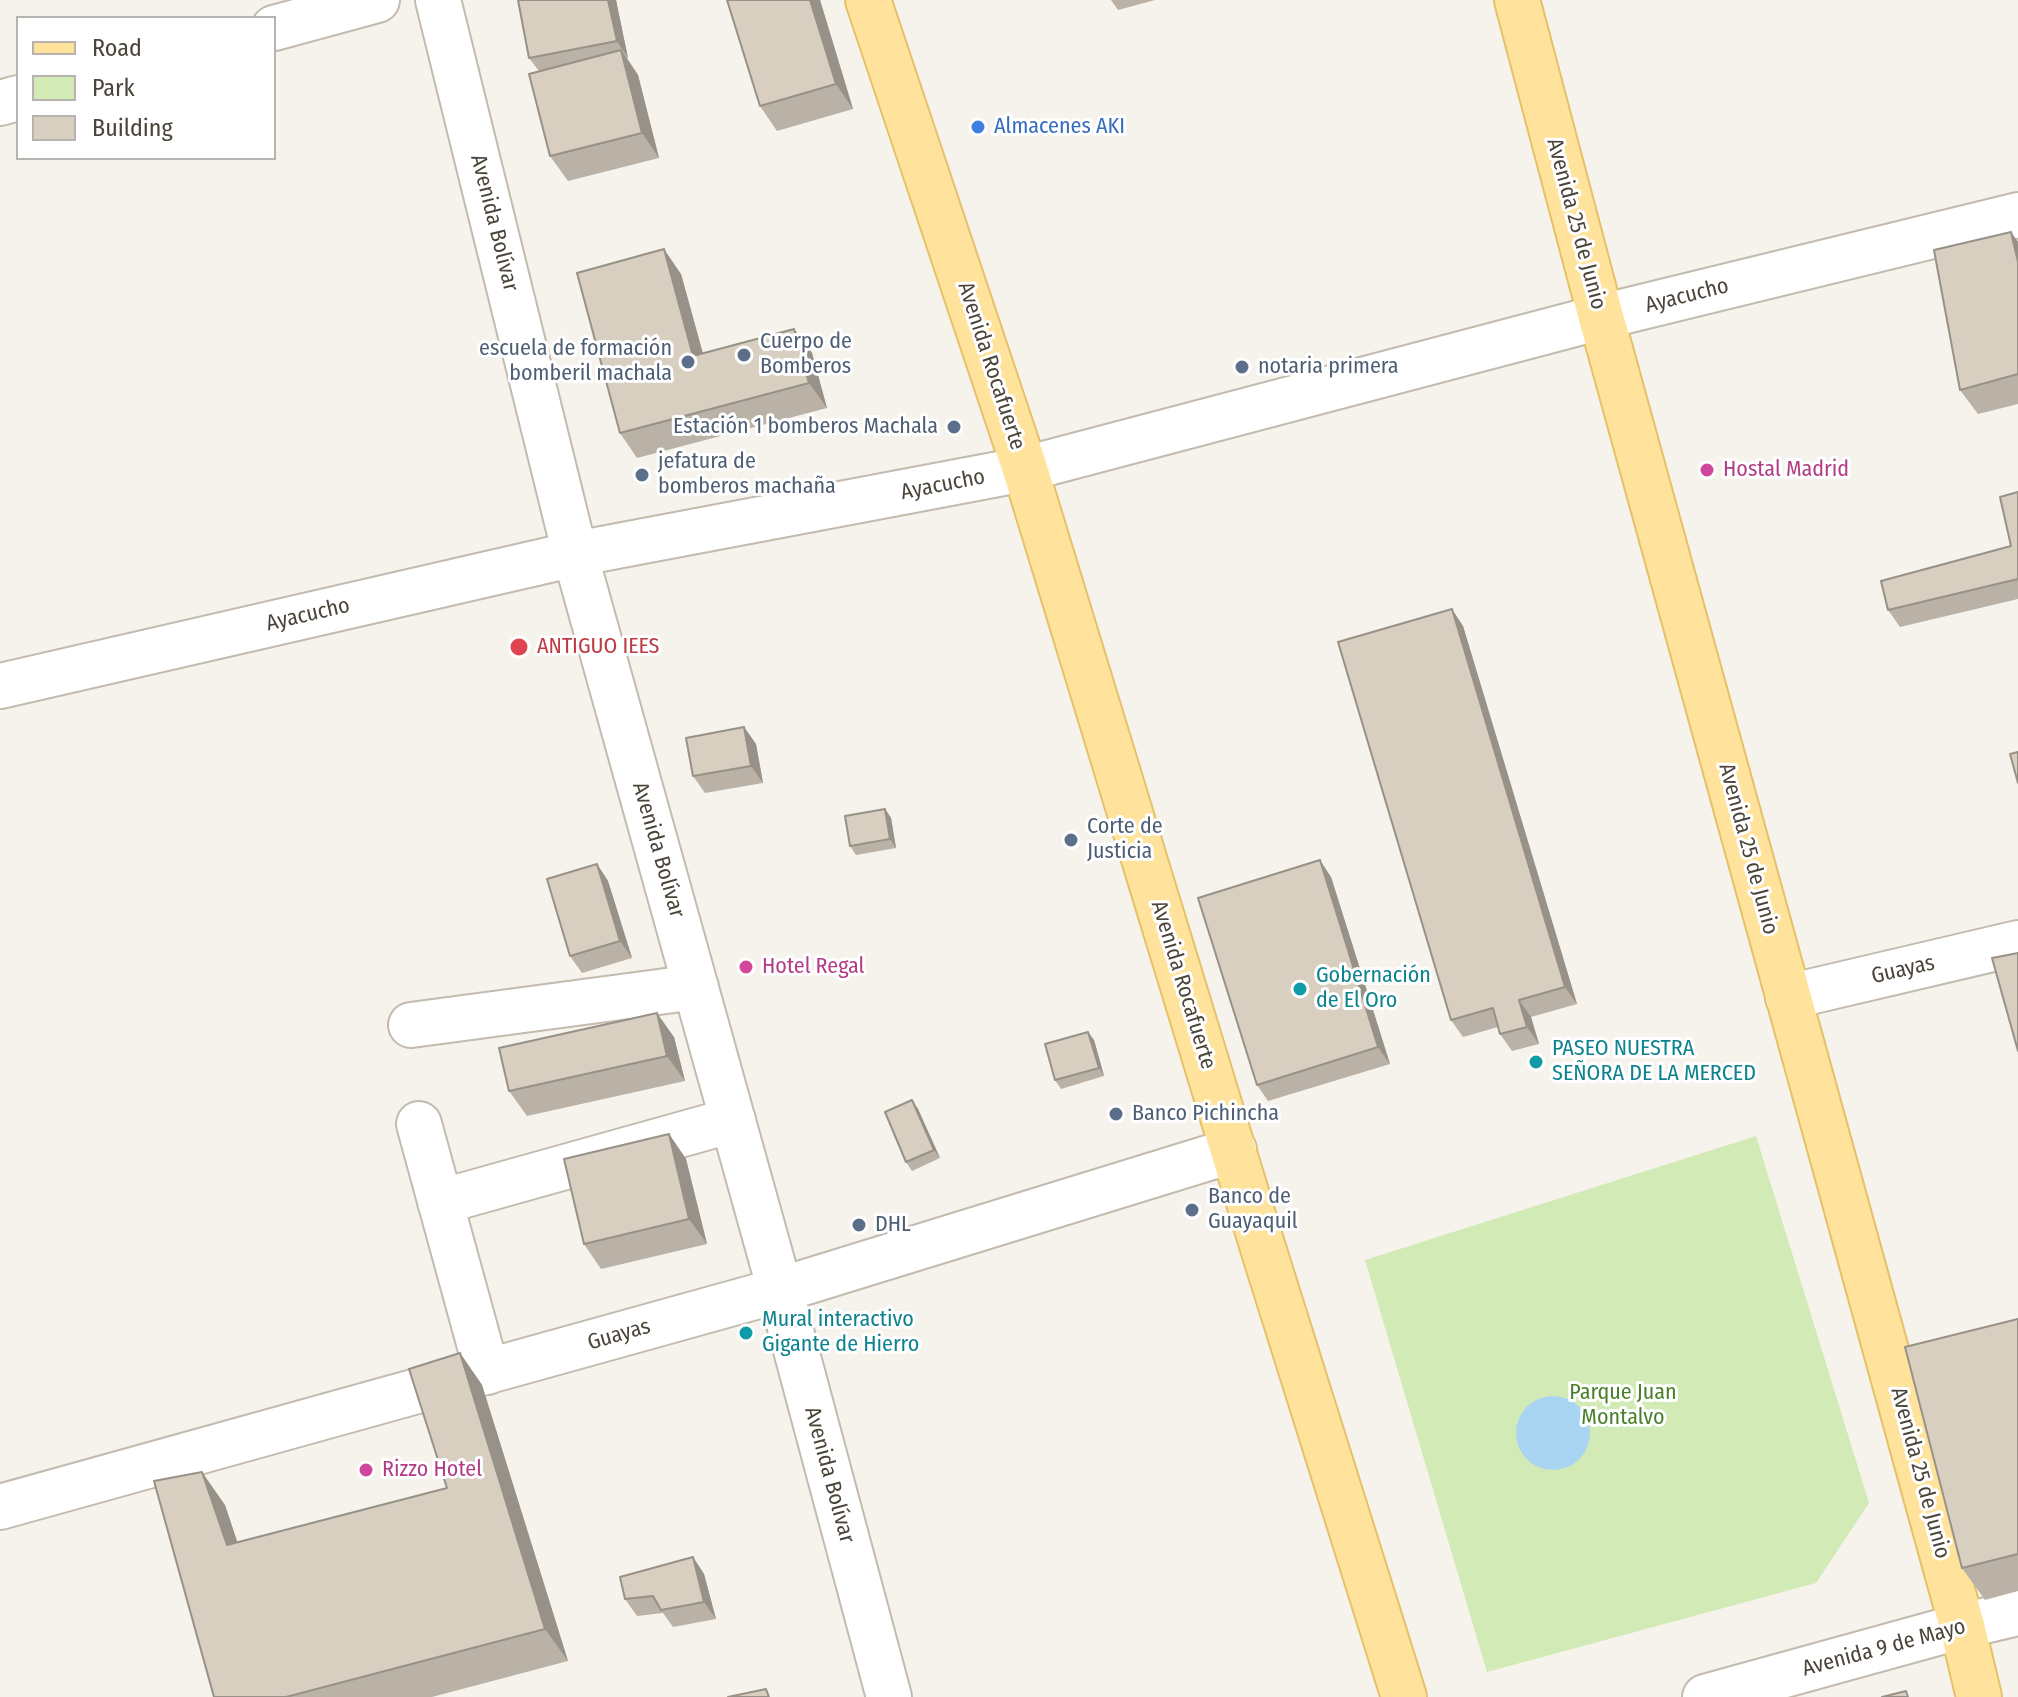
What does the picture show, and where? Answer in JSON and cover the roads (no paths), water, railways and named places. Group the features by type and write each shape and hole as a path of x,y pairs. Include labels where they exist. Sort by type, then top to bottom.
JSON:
{"main road":[{"name":"Avenida Rocafuerte","path":"868,0 1025,469 1404,1697"},
{"name":"Avenida 25 de Junio","path":"1517,0 1979,1697"}],"street":[{"path":"276,27 377,0"},
{"name":"Avenida Bolívar","path":"438,0 575,554 780,1290 889,1697"},
{"name":"Ayacucho","path":"0,686 575,554 1025,469 1601,317 2018,215"},
{"name":"Guayas","path":"1788,997 2018,943"},
{"path":"411,1025 696,987"},
{"path":"440,1202 733,1120"},
{"path":"419,1124 487,1372"},
{"name":"Guayas","path":"0,1507 780,1290 1234,1150"},
{"name":"Avenida 9 de Mayo","path":"1705,1697 2018,1613"}],"water":[{"path":"1553,1396 1567,1399 1579,1407 1587,1419 1590,1433 1587,1447 1579,1459 1567,1467 1553,1470 1539,1467 1527,1459 1519,1447 1516,1433 1519,1419 1527,1407 1539,1399"}],"place":[{"name":"Almacenes AKI","path":"978,127"},
{"name":"Cuerpo de Bomberos","path":"744,355"},
{"name":"escuela de formación bomberil machala","path":"688,362"},
{"name":"notaria primera","path":"1242,367"},
{"name":"Estación 1 bomberos Machala","path":"954,427"},
{"name":"Hostal Madrid","path":"1707,470"},
{"name":"jefatura de bomberos machaña","path":"642,475"},
{"name":"ANTIGUO IEES","path":"519,647"},
{"name":"Corte de Justicia","path":"1071,840"},
{"name":"Hotel Regal","path":"746,967"},
{"name":"Gobernación de El Oro","path":"1300,989"},
{"name":"PASEO NUESTRA SEÑORA DE LA MERCED","path":"1536,1062"},
{"name":"Banco Pichincha","path":"1116,1114"},
{"name":"Banco de Guayaquil","path":"1192,1210"},
{"name":"DHL","path":"859,1225"},
{"name":"Mural interactivo Gigante de Hierro","path":"746,1333"},
{"name":"Rizzo Hotel","path":"366,1470"}],"park label":[{"name":"Parque Juan Montalvo","path":"1623,1406"}]}
